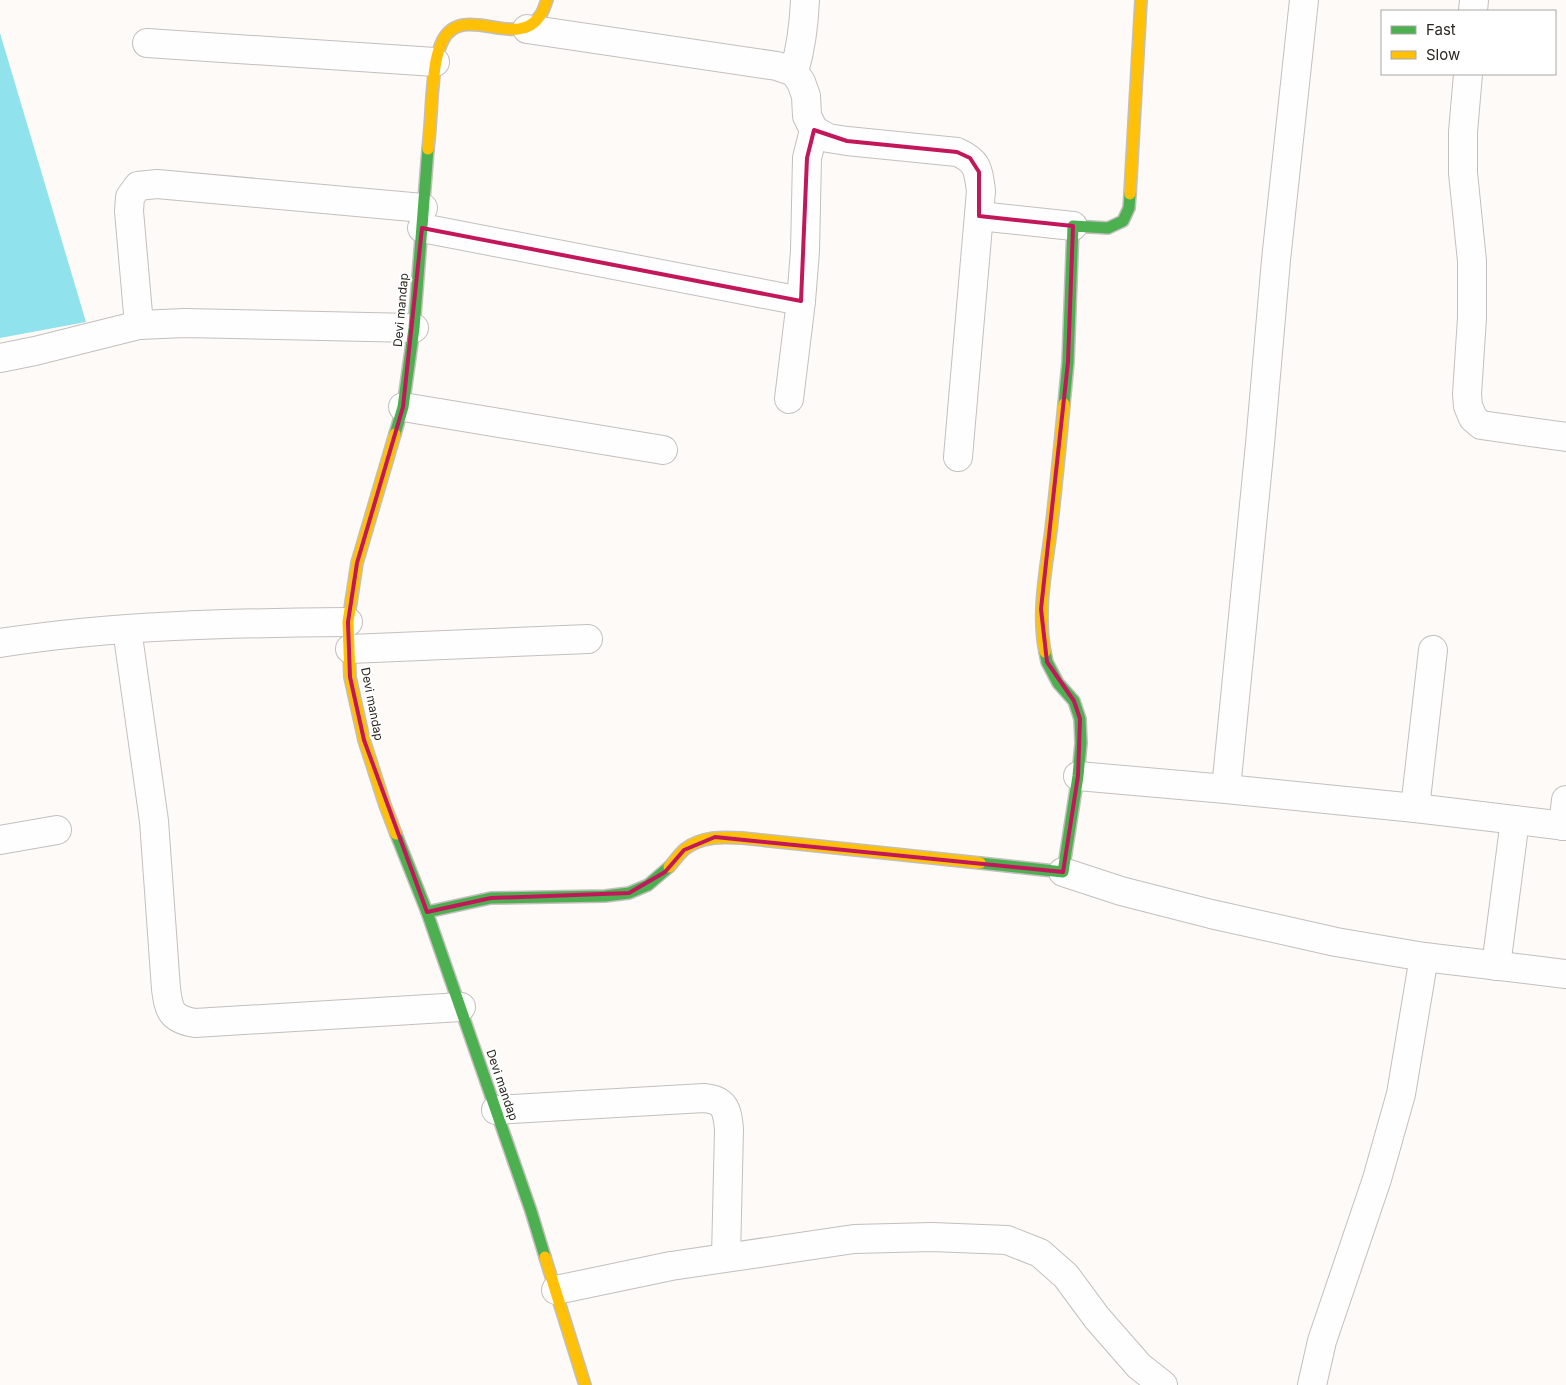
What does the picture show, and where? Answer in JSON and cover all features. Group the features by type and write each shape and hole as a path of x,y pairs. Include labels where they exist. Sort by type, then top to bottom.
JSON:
{"street":[{"path":"527,29 538,21 547,0"},
{"path":"794,72 804,22 804,0"},
{"path":"979,216 1108,228 1122,222 1129,208 1141,0"},
{"path":"1226,789 1276,260 1304,0"},
{"name":"Devi mandap","path":"527,29 510,30 465,25 451,29 441,44 435,62 414,328 404,407 357,563 348,622 350,677 364,740 385,805 426,912 531,1211 585,1385"},
{"path":"527,29 777,66 794,72 802,82 806,96 807,116 814,130 828,138 956,152 970,158 979,172 981,191 958,456"},
{"path":"147,42 435,62"},
{"path":"1468,75 1463,132 1463,173 1472,261 1472,318 1467,394 1468,406 1473,418 1481,425 1566,438"},
{"path":"788,399 801,301 805,251 807,158 814,130"},
{"path":"139,325 129,211 130,197 138,186 157,184 423,218 801,301"},
{"path":"1063,872 1082,743 1080,719 1074,701 1058,683 1047,662 1042,638 1041,609 1055,495 1068,362 1073,226"},
{"path":"0,358 139,325 185,323 414,328"},
{"path":"404,407 663,450"},
{"path":"0,642 127,629 214,624 348,622"},
{"path":"127,629 154,821 166,989 168,1005 174,1016 184,1021 195,1023 460,1007"},
{"path":"350,649 588,639"},
{"path":"1415,808 1433,650"},
{"path":"1078,776 1415,808 1514,820 1565,818"},
{"path":"1496,966 1514,820"},
{"path":"0,840 57,830"},
{"path":"426,912 491,898 605,896 629,893 648,885 665,872 684,850 697,842 715,837 742,838 1063,872 1121,891 1210,914 1336,942 1424,957 1566,974"},
{"path":"1312,1385 1322,1341 1377,1179 1401,1094 1424,957"},
{"path":"496,1110 704,1098 714,1099 723,1105 728,1115 726,1257"},
{"path":"556,1290 671,1266 854,1239 932,1237 1007,1240 1040,1253 1066,1276 1098,1318 1139,1366 1163,1385"}],"highlighted area":[{"path":"814,130 847,141 957,152 970,158 979,172 979,216 1073,226 1068,362 1041,609 1047,662 1074,701 1080,719 1078,776 1063,872 715,837 684,850 665,872 629,893 491,898 427,912 364,740 350,677 348,622 357,563 403,407 422,228 801,301 807,158"}],"water":[{"path":"0,33 86,322 0,338"}],"traffic: fast":[{"path":"395,434 403,407 414,328 428,149"},
{"path":"1064,404 1068,362 1073,226 1108,228 1123,221 1129,208 1130,194"},
{"path":"980,863 1063,872 1078,776 1081,743 1080,719 1074,701 1058,683 1047,662 1045,652"},
{"path":"396,834 427,912 531,1211 545,1257"},
{"path":"427,912 491,898 605,896 629,893 648,885 669,867"}],"traffic: slow":[{"path":"428,149 435,68 443,40 452,29 463,25 504,29 517,29 529,26 543,11 547,0"},
{"path":"1130,194 1141,0"},
{"path":"1045,652 1042,622 1043,591 1064,404"},
{"path":"395,434 357,563 348,622 350,677 364,740 396,834"},
{"path":"669,867 683,851 692,845 712,838 727,837 980,863"},
{"path":"545,1257 585,1385"}]}
